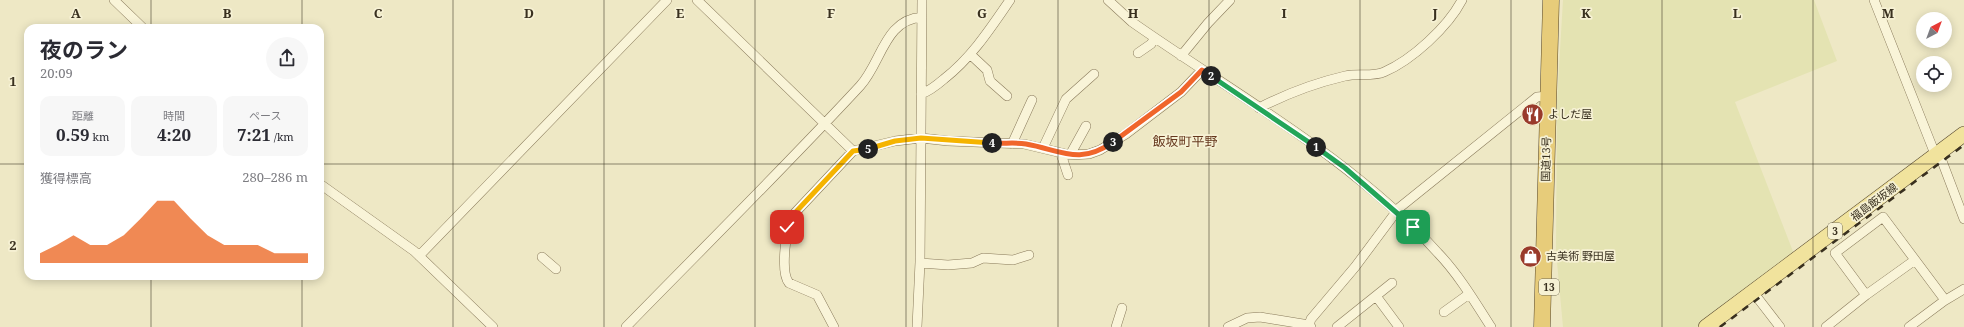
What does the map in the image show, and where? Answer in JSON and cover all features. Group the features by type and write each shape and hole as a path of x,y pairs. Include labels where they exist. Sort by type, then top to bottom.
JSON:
{"highway":[{"name":"国道13号","path":"1542,327 1551,0"},
{"name":"国道13号","path":"1545,246 1552,327"}],"main road":[{"name":"福島飯坂線","path":"1706,327 1964,134"}],"street":[{"path":"114,0 139,24"},
{"path":"419,256 667,0"},
{"path":"697,0 853,151"},
{"path":"917,327 920,263 922,0"},
{"path":"921,94 928,92 959,67 970,55 1010,0"},
{"path":"1108,0 1132,22 1345,168 1395,211 1440,254 1492,327"},
{"path":"1181,56 1208,23 1230,0"},
{"path":"1259,108 1280,97 1325,81 1346,75 1384,72 1406,58 1434,36 1452,15 1462,0"},
{"path":"1874,0 1933,149 1942,161 1961,200 1964,219"},
{"path":"626,327 825,124 866,79 890,33 903,23 922,17"},
{"path":"1138,53 1151,44 1155,38"},
{"path":"970,55 987,70 990,81 1007,96"},
{"path":"834,327 818,295 789,283 786,279 787,227 792,216 853,151 895,141 921,138 948,141 1024,144 1066,154 1089,154 1107,147 1181,92 1202,70"},
{"path":"1042,148 1066,99 1094,74"},
{"path":"1228,327 1247,318 1260,317 1310,326 1311,319 1354,267 1395,211 1537,97 1548,96"},
{"path":"1012,144 1032,100"},
{"path":"1068,175 1066,154 1086,126"},
{"path":"324,187 419,256 493,327"},
{"path":"1866,294 1835,253 1883,217 1945,300"},
{"path":"920,263 948,266 972,263 983,258 1013,260 1029,255"},
{"path":"542,257 556,269"},
{"path":"1826,327 1866,294 1915,260"},
{"path":"1337,327 1392,283"},
{"path":"1909,327 1945,300 1964,289"},
{"path":"1753,292 1780,327"},
{"path":"1444,312 1469,294"},
{"path":"1376,296 1399,327"},
{"path":"1116,327 1122,308"}],"green space":[{"path":"1563,0 1814,0 1837,61 1735,102 1794,254 1697,327 1563,327 1556,251 1557,101"}],"railway":[{"path":"1720,327 1964,145"}],"place":[{"name":"よしだ屋","path":"1533,114"},
{"name":"古美術 野田屋","path":"1531,256"}],"district":[{"name":"飯坂町平野","path":"1185,141"}],"route":[{"path":"787,227 792,216 853,151 863,150 895,141 921,138 999,144 1024,144 1065,154 1089,154 1107,147 1126,134 1181,92 1202,70 1295,132 1345,168 1413,227"}]}
